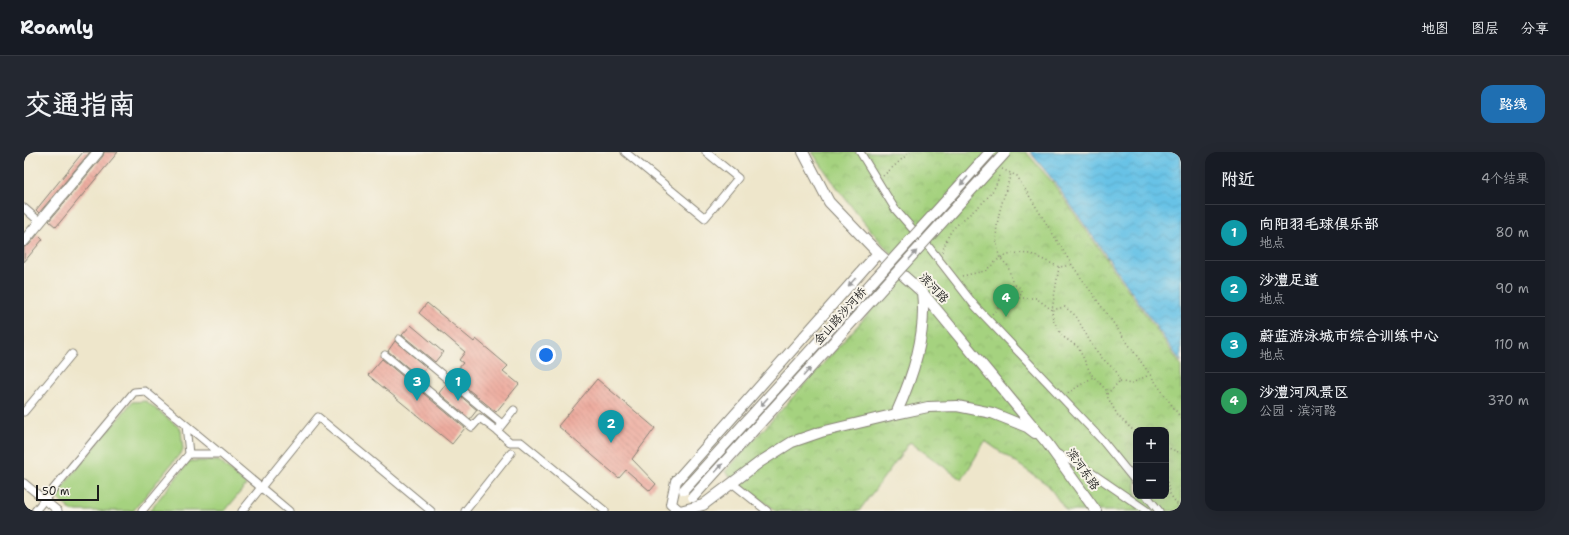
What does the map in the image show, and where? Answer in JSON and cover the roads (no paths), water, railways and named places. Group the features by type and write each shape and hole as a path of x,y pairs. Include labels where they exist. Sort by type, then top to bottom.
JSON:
{"street":[{"path":"24,241 98,152"},
{"path":"625,152 706,218 738,178 706,152"},
{"name":"滨河路","path":"803,152 829,202 878,253 922,292 1047,443"},
{"path":"860,152 895,209 917,234"},
{"name":"金山路沙河桥","path":"675,510 684,490 990,152"},
{"name":"金山路沙河桥","path":"675,510 693,497 1006,152"},
{"path":"24,208 40,222"},
{"path":"925,242 987,319 1102,440 1133,478"},
{"path":"878,253 676,481 675,510 703,505 760,462 792,442 821,432 928,408 957,406 992,413 1027,427 1047,443"},
{"path":"896,414 910,383 918,349 924,313 922,292"},
{"path":"399,339 502,424"},
{"path":"24,412 72,354"},
{"path":"385,355 472,427 480,418 510,442 522,442 605,511"},
{"path":"35,511 134,392 145,391 289,511"},
{"path":"497,431 514,410"},
{"path":"242,511 318,417 431,511"},
{"path":"142,511 189,454 186,424"},
{"name":"滨河东路","path":"1047,443 1056,453 1096,511"},
{"path":"465,511 511,453"},
{"path":"1056,453 1086,469 1147,511"},
{"path":"189,454 221,454"},
{"path":"24,483 58,511"},
{"path":"732,483 767,511"},
{"path":"1149,499 1159,511"}],"water":[{"path":"1030,152 1181,152 1181,362 1053,180"}],"place":[{"name":"沙澧河风景区","path":"1006,317"},
{"name":"蔚蓝游泳城市综合训练中心","path":"417,401"},
{"name":"向阳羽毛球俱乐部","path":"458,401"},
{"name":"沙澧足道","path":"611,443"}]}
